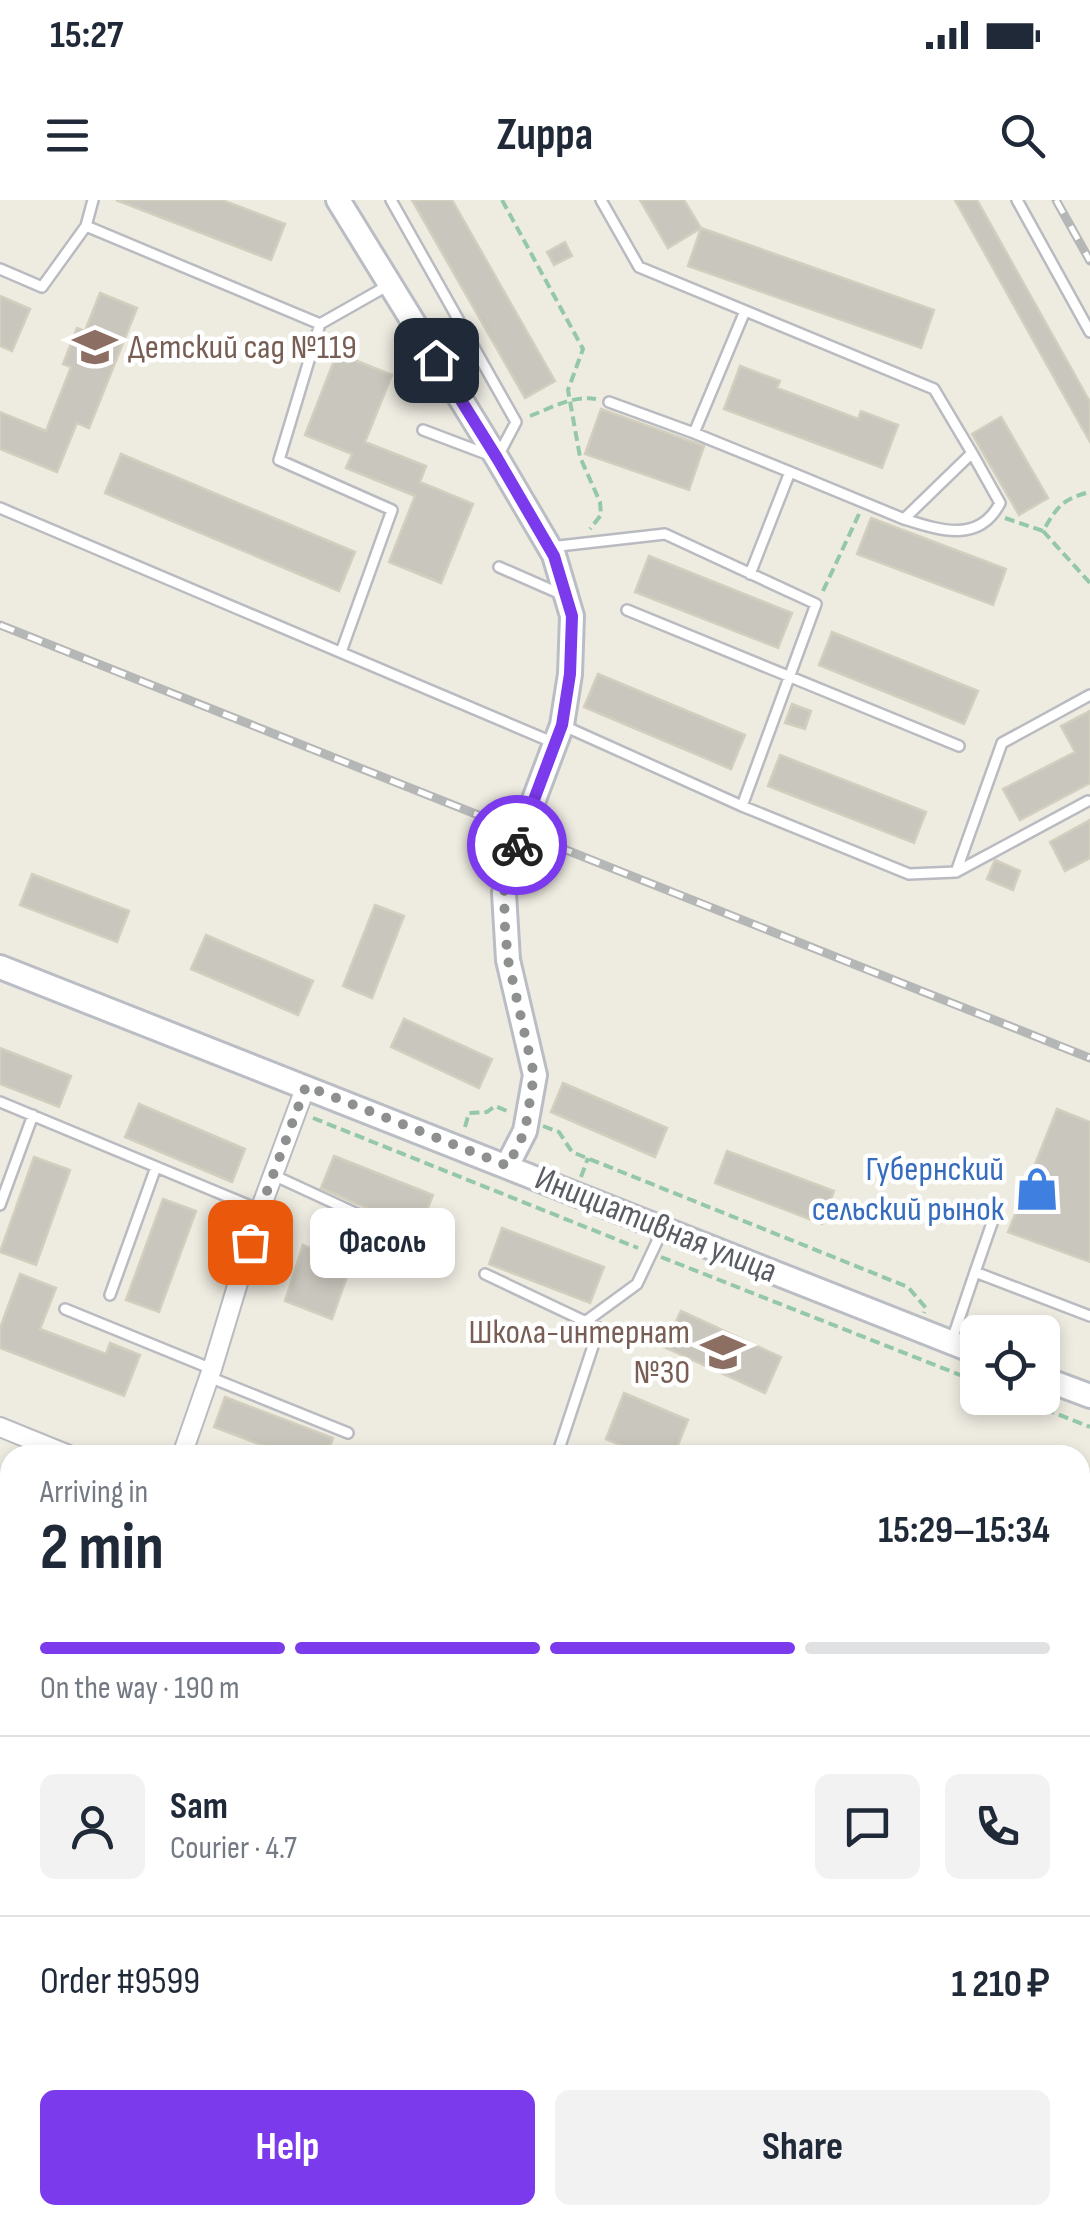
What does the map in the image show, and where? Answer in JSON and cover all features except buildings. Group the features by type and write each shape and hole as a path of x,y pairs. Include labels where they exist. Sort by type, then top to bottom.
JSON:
{"main road":[{"path":"338,200 554,556 572,616 570,674 558,734 509,866 504,893 508,960 534,1075 525,1131 508,1166"},
{"name":"Инициативная улица","path":"0,966 960,1346"},
{"path":"1060,1385 1090,1396"}],"street":[{"path":"185,1445 260,1210 306,1086"},
{"path":"0,1428 43,1445"}],"lane":[{"path":"0,269 42,286 86,226 93,200"},
{"path":"391,200 516,422 497,458 424,430"},
{"path":"601,200 639,267 934,388 1000,503 994,514 968,531 943,531 609,402"},
{"path":"1017,200 1090,332"},
{"path":"86,226 320,324"},
{"path":"341,652 392,510 279,460 320,324 389,284"},
{"path":"694,433 745,311"},
{"path":"904,519 972,453"},
{"path":"750,574 790,472"},
{"path":"0,508 341,652 908,874 956,872 1088,801"},
{"path":"549,548 666,534 816,604 742,806"},
{"path":"499,567 566,596"},
{"path":"628,610 959,746"},
{"path":"956,872 1002,743 1090,695"},
{"path":"0,1102 260,1210"},
{"path":"0,1206 32,1115"},
{"path":"110,1295 156,1166"},
{"path":"273,1175 416,1240"},
{"path":"951,1342 992,1224"},
{"path":"585,1322 636,1284 663,1228"},
{"path":"975,1272 1090,1316"},
{"path":"485,1274 599,1328 560,1445"},
{"path":"66,1309 348,1434"}],"path":[{"path":"502,200 583,349 568,390 580,458 602,515 576,544"},
{"path":"516,422 570,400 590,398 609,402"},
{"path":"1043,531 1068,497 1090,492"},
{"path":"816,604 864,503"},
{"path":"994,514 1043,531 1090,583"},
{"path":"453,1176 469,1113 487,1112 495,1106 559,1132 572,1152 908,1287 926,1308 908,1355"},
{"path":"297,1112 960,1375"},
{"path":"1060,1415 1090,1427"}],"railway":[{"path":"1056,200 1090,261"},
{"path":"0,625 1090,1058"}],"way so far":[{"path":"250,1242 306,1086 508,1166 525,1131 534,1075 508,960 505,928 504,893 517,845"}],"place":[{"name":"Детский сад №119","path":"95,347"},
{"name":"Губернский сельский рынок","path":"1037,1189"},
{"name":"Фасоль","path":"250,1242"},
{"name":"Школа-интернат №30","path":"723,1352"}],"route":[{"path":"436,360 554,556 572,616 570,674 562,725 517,845"}]}
